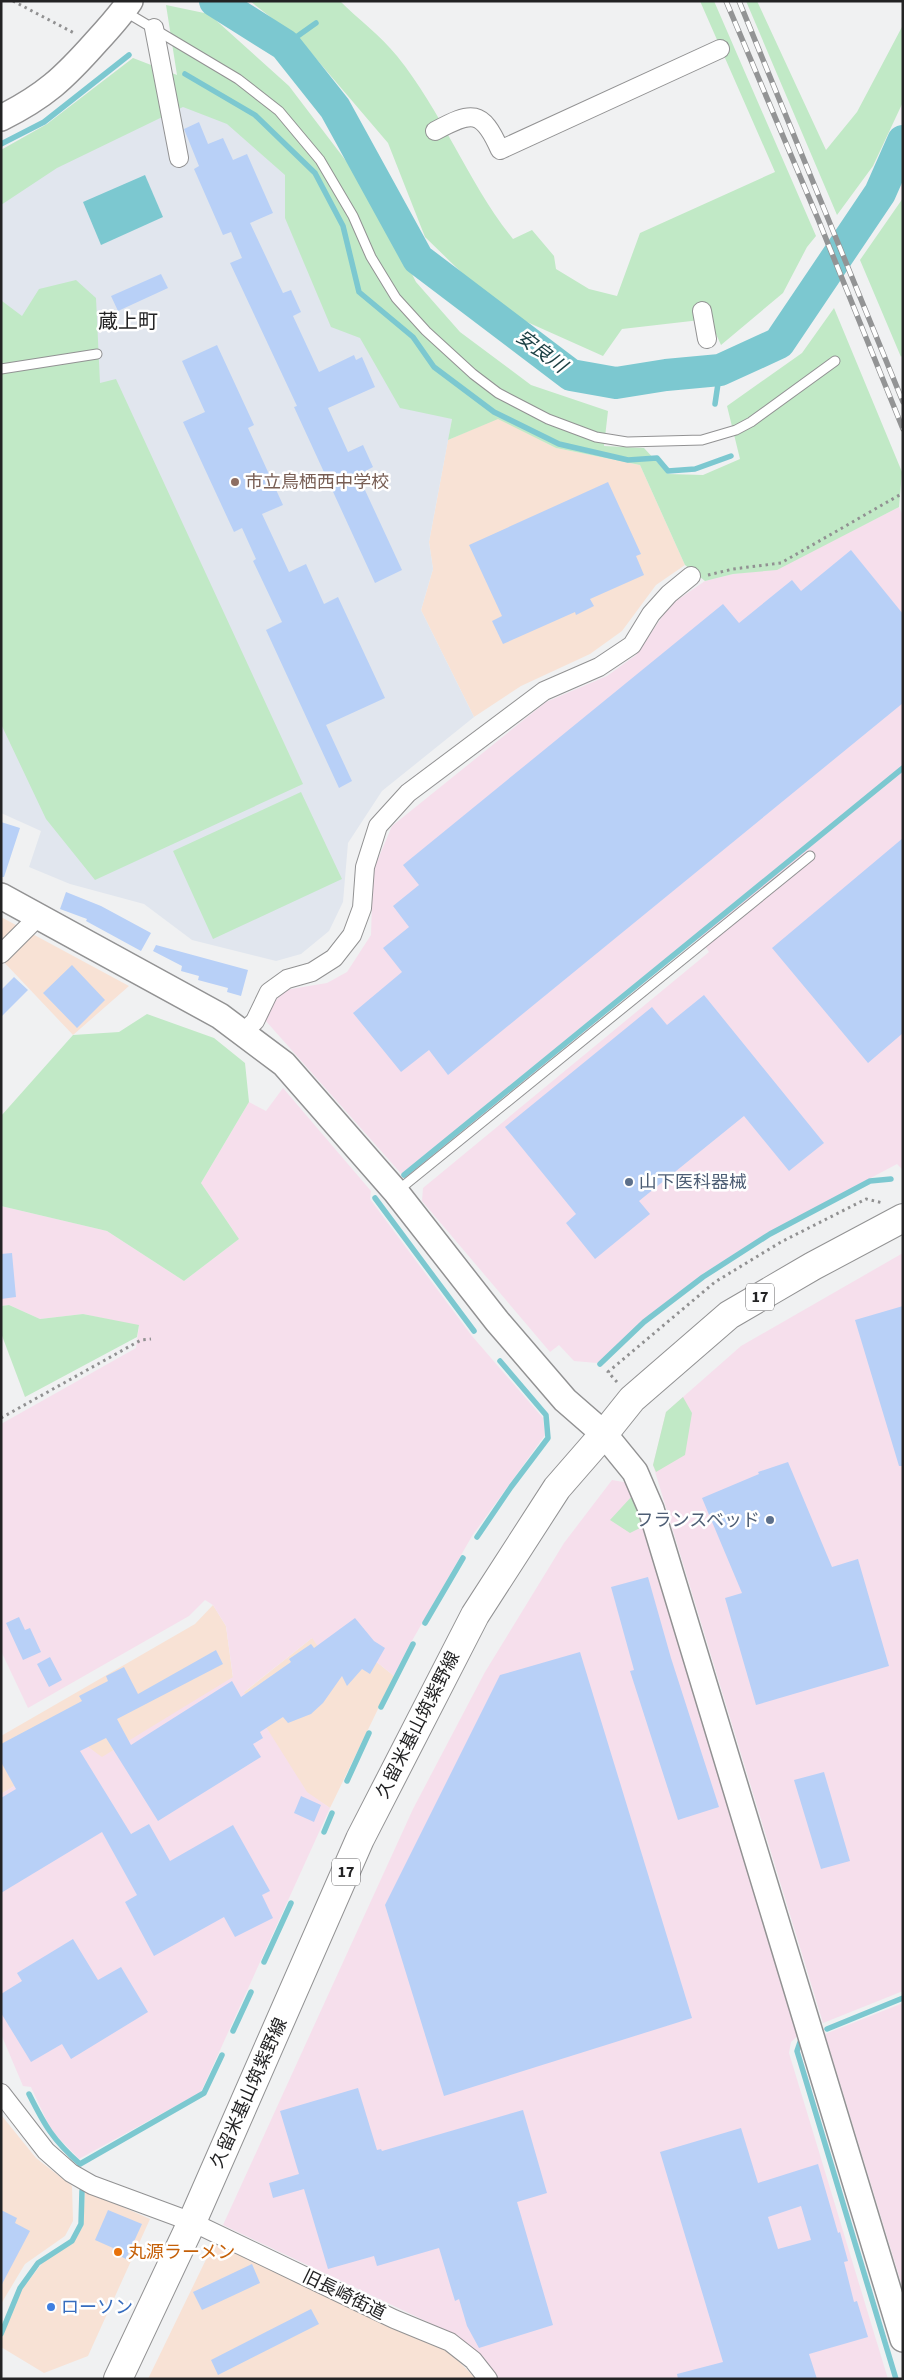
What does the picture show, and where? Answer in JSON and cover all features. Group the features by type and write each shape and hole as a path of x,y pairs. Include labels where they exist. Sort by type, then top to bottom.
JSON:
{"main road":[{"name":"久留米基山筑紫野線","path":"118,2379 192,2222 360,1839 475,1615 557,1488 632,1399 729,1315 812,1266 894,1211"}],"street":[{"path":"1,118 33,102 51,88 79,62 127,6"},
{"path":"154,28 179,158"},
{"path":"435,131 466,116 479,119 488,126 500,150 720,49"},
{"path":"702,310 707,339"},
{"path":"243,1033 254,1021 269,992 287,979 312,972 334,958 352,935 362,908 365,867 378,826 408,793 544,691 599,667 632,644 651,614 669,594 691,576"},
{"path":"1,896 37,918 220,1016 284,1064 396,1192 497,1321 565,1400 604,1434 635,1472 651,1509 903,2339"},
{"path":"1,954 37,918"},
{"name":"旧長崎街道","path":"1,2093 46,2151 71,2173 92,2184 192,2222 394,2319 450,2342 473,2360 488,2379"}],"lane":[{"path":"127,6 154,28 238,79 279,111 320,160 353,216 376,265 396,298 426,330 473,374 498,393 548,419 596,437 627,442 702,440 736,430 751,422 834,361"},
{"path":"1,370 97,354"},
{"path":"396,1192 810,856"}],"path":[{"path":"13,1 95,44"},
{"path":"691,576 713,575 734,569 781,563 903,493"},
{"path":"632,1399 608,1372 715,1282 781,1242 866,1199 894,1211"},
{"path":"1,1418 141,1340 151,1339"}],"shaded area":[{"path":"133,58 253,121 452,419 429,542 433,569 421,610 474,717 382,791 348,843 343,902 329,931 301,954 276,961 192,940 144,904 70,884 29,867 41,831 1,813 1,150 47,124"},
{"path":"498,418 556,448 640,465 685,565 656,585 622,631 590,654 521,686 474,717 421,610 433,569 429,542 448,440"},
{"path":"899,507 903,516 903,1170 897,1164 769,1232 704,1273 643,1321 597,1363 574,1361 559,1345 550,1352 422,1201 423,1188 709,952 699,937 405,1178 265,1020 275,1001 285,990 327,983 347,972 371,935 373,871 392,826 546,702 607,676 636,655 670,605 705,581 733,574 777,569"},
{"path":"1,917 129,986 73,1035 1,959"},
{"path":"283,1088 371,1191 370,1199 472,1336 543,1418 545,1435 472,1536 394,1676 358,1647 335,1671 312,1638 244,1692 307,1792 330,1808 201,2092 79,2159 51,2130 31,2087 23,2086 1,2034 1,1794 84,1744 102,1757 233,1677 226,1626 213,1605 205,1600 189,1616 28,1708 1,1651 1,1424 136,1348 139,1326 83,1314 40,1319 9,1305 1,1306 1,1206 107,1231 184,1281 239,1239 201,1183 249,1102 266,1111"},
{"path":"903,1253 903,1991 823,2023 653,1465 666,1412 741,1346"},
{"path":"612,1480 629,1483 800,2034 791,2042 789,2053 888,2379 499,2379 484,2358 455,2335 223,2225 413,1809 485,1672 564,1543"},
{"path":"213,1605 226,1626 233,1678 102,1758 84,1744 1,1794 1,1736 195,1624"},
{"path":"312,1638 358,1647 394,1676 330,1808 307,1793 243,1693"},
{"path":"903,2003 903,2289 825,2034"},
{"path":"2,2116 36,2158 72,2186 73,2221 65,2236 25,2264 1,2304"},
{"path":"85,2190 150,2219 88,2356 44,2373 1,2347 1,2340 22,2289 43,2262 74,2242 83,2226"},
{"path":"214,2243 447,2349 476,2379 148,2379"}],"green space":[{"path":"250,1 340,1 391,49 413,78 442,124 482,195 513,239 532,230 554,256 556,269 589,289 617,296 640,233 775,172 700,1 714,1 816,236 807,247 783,293 721,345 709,319 622,329 603,356 500,310 425,237 388,143 301,41"},
{"path":"746,1 757,1 826,150 857,112 903,25 903,102 873,166 837,215"},
{"path":"166,5 209,14 289,86 372,195 416,282 460,332 531,385 608,411 604,446 644,448 668,474 703,475 740,459 727,406 802,353 834,308 902,472 899,507 777,570 733,574 705,581 685,565 640,465 556,448 498,419 448,440 452,419 400,408 360,338 331,327 285,218 285,175 227,124 183,107 57,168 1,205 1,150 47,124 133,58 177,75"},
{"path":"903,198 903,354 901,357 860,260"},
{"path":"76,280 96,298 100,383 116,379 303,784 95,880 46,819 1,724 1,298 2,301 22,316 39,289"},
{"path":"301,792 342,879 213,939 173,851"},
{"path":"147,1014 214,1038 245,1063 249,1102 201,1183 239,1239 184,1281 107,1231 1,1206 1,1116 73,1035 119,1032"},
{"path":"9,1305 40,1319 83,1314 139,1325 137,1337 25,1397 1,1333 1,1306"},
{"path":"683,1397 692,1413 685,1455 656,1472 653,1465 666,1412"},
{"path":"633,1495 642,1527 630,1533 610,1520"}],"water":[{"path":"145,175 163,217 101,245 83,202"}],"building":[{"path":"199,122 208,144 223,138 233,160 247,154 273,213 250,223 283,293 291,290 301,312 293,316 319,372 354,355 356,360 362,357 375,387 328,408 348,452 363,445 373,467 358,475 402,570 375,583 294,407 297,406 230,263 242,258 231,232 223,235 194,169 199,166 184,129"},
{"path":"161,274 168,288 118,311 111,296"},
{"path":"217,345 254,425 248,428 283,505 262,514 289,572 306,564 324,604 338,597 385,698 326,725 352,781 339,788 266,630 282,622 253,561 256,559 242,528 234,532 183,422 205,412 182,361"},
{"path":"608,482 641,554 636,556 644,575 590,599 594,606 576,615 575,612 503,644 492,621 502,616 469,545"},
{"path":"851,550 903,614 903,703 448,1075 429,1050 401,1072 353,1013 402,972 383,948 409,927 393,906 419,885 403,865 723,604 739,623 792,580 801,591"},
{"path":"1,822 20,828 4,877 1,877"},
{"path":"903,838 903,1033 868,1063 772,948"},
{"path":"66,892 101,906 151,933 141,951 86,921 87,919 60,909"},
{"path":"156,945 248,970 241,996 227,992 228,988 198,980 199,976 181,971 182,966 153,951"},
{"path":"72,965 105,1000 77,1028 43,993"},
{"path":"14,977 28,990 1,1017 1,990"},
{"path":"704,995 824,1143 789,1171 744,1116 639,1201 650,1214 595,1259 566,1223 576,1214 505,1127 652,1007 667,1025"},
{"path":"12,1253 16,1297 1,1299 1,1254"},
{"path":"903,1306 903,1466 899,1466 855,1320"},
{"path":"788,1462 832,1567 858,1559 889,1666 756,1705 725,1598 742,1593 702,1498 759,1474 758,1472"},
{"path":"648,1577 671,1658 719,1807 678,1820 630,1671 634,1670 611,1587"},
{"path":"19,1617 25,1630 30,1628 41,1652 23,1660 6,1623"},
{"path":"355,1618 374,1641 385,1648 370,1674 362,1669 347,1686 342,1676 323,1703 311,1714 288,1723 283,1717 260,1732 263,1738 253,1744 261,1757 158,1821 106,1738 80,1751 131,1834 149,1824 170,1861 233,1825 270,1891 262,1895 273,1918 235,1937 224,1917 154,1956 125,1902 137,1895 102,1832 1,1893 1,1798 16,1789 1,1762 1,1744 82,1701 79,1696 108,1681 106,1676 124,1667 138,1694 216,1650 223,1664 117,1719 131,1745 232,1681 241,1697 291,1662 289,1659 311,1644 314,1648"},
{"path":"580,1652 692,2018 444,2096 385,1905 500,1675"},
{"path":"50,1657 62,1680 49,1687 37,1664"},
{"path":"824,1772 850,1861 821,1869 794,1780"},
{"path":"301,1796 321,1805 314,1822 294,1813"},
{"path":"73,1939 98,1980 121,1967 148,2012 71,2059 62,2044 31,2062 1,2013 1,1994 22,1981 17,1973"},
{"path":"358,2088 377,2150 381,2149 382,2151 523,2110 547,2193 517,2202 553,2325 479,2348 467,2326 459,2299 455,2301 439,2248 377,2266 374,2256 328,2269 304,2189 273,2198 269,2183 299,2174 280,2111"},
{"path":"741,2128 758,2183 818,2164 848,2261 844,2262 854,2302 857,2301 868,2337 809,2354 817,2379 678,2379 677,2374 723,2362 660,2152","holes":["801,2206 811,2240 778,2249 768,2217"]},
{"path":"1,2210 17,2218 15,2223 30,2231 1,2286"},
{"path":"108,2210 142,2224 126,2259 112,2252 113,2248 95,2240"},
{"path":"252,2264 260,2283 202,2310 193,2292"},
{"path":"311,2309 319,2324 218,2375 211,2360"}],"waterway":[{"name":"安良川","path":"215,1 285,45 335,108 418,259 571,375 616,383 666,375 720,370 779,343 880,193 903,141"},
{"path":"285,45 316,23"},
{"path":"1,144 44,122 129,55"},
{"path":"185,74 255,115 315,173 343,226 359,292 413,337 434,367 494,412 559,444 628,460 657,458 668,471 695,469 731,456"},
{"path":"715,404 720,370"},
{"path":"404,1175 903,768"},
{"path":"600,1364 644,1322 703,1277 770,1234 870,1181 891,1179"},
{"path":"375,1198 474,1331"},
{"path":"477,1537 511,1487 548,1438 546,1415 500,1361"},
{"path":"425,1623 463,1558"},
{"path":"381,1707 413,1644"},
{"path":"347,1781 369,1733"},
{"path":"324,1832 332,1813"},
{"path":"264,1962 291,1903"},
{"path":"233,2031 251,1992"},
{"path":"827,2029 903,1998"},
{"path":"800,2042 797,2051 896,2379"},
{"path":"29,2094 50,2132 80,2164 204,2093 222,2055"},
{"path":"1,2334 20,2288 38,2263 72,2241 81,2224 82,2191"}],"railway":[{"path":"726,1 818,219 903,429"},
{"path":"739,1 903,402"}],"place":[{"name":"市立鳥栖西中学校","path":"235,482"},
{"name":"山下医科器械","path":"629,1182"},
{"name":"フランスベッド","path":"770,1520"},
{"name":"丸源ラーメン","path":"118,2252"},
{"name":"ローソン","path":"51,2307"}],"district":[{"name":"蔵上町","path":"128,322"}]}
